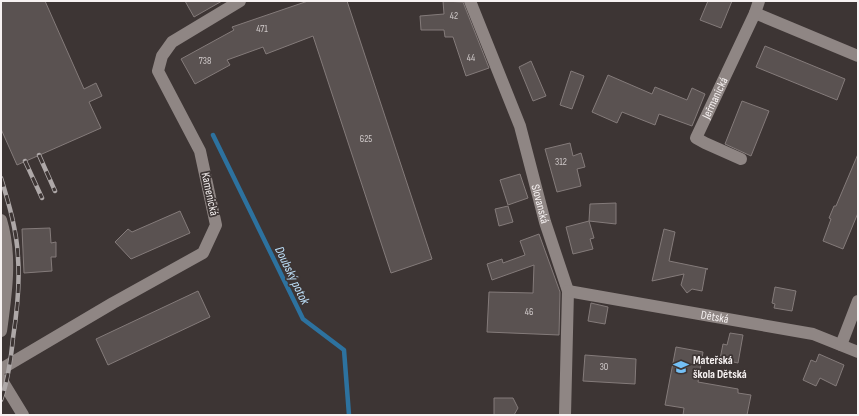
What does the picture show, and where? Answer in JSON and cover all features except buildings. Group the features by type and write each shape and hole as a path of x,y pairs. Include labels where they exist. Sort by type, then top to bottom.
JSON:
{"street":[{"name":"Kamenická","path":"1,369 113,302 204,253 216,224 200,151 158,71 162,56 172,42 240,1"},
{"name":"Slovanská","path":"470,1 520,126 545,222 568,291 565,415"},
{"name":"Jeřmanická","path":"741,159 705,144 696,138 755,13 759,1"},
{"path":"755,13 858,56"},
{"path":"1,220 4,228 8,274 1,331"},
{"name":"Dětská","path":"568,291 813,334 858,352"},
{"path":"841,345 858,301"},
{"path":"1,379 23,415"}],"waterway":[{"name":"Doubský potok","path":"213,135 303,319 344,350 349,415"}],"railway":[{"path":"39,155 55,191"},
{"path":"25,161 42,198"},
{"path":"1,178 10,208 19,268 17,308 10,362 6,385 1,400"}],"place":[{"name":"Mateřská škola Dětská","path":"681,367"}]}
